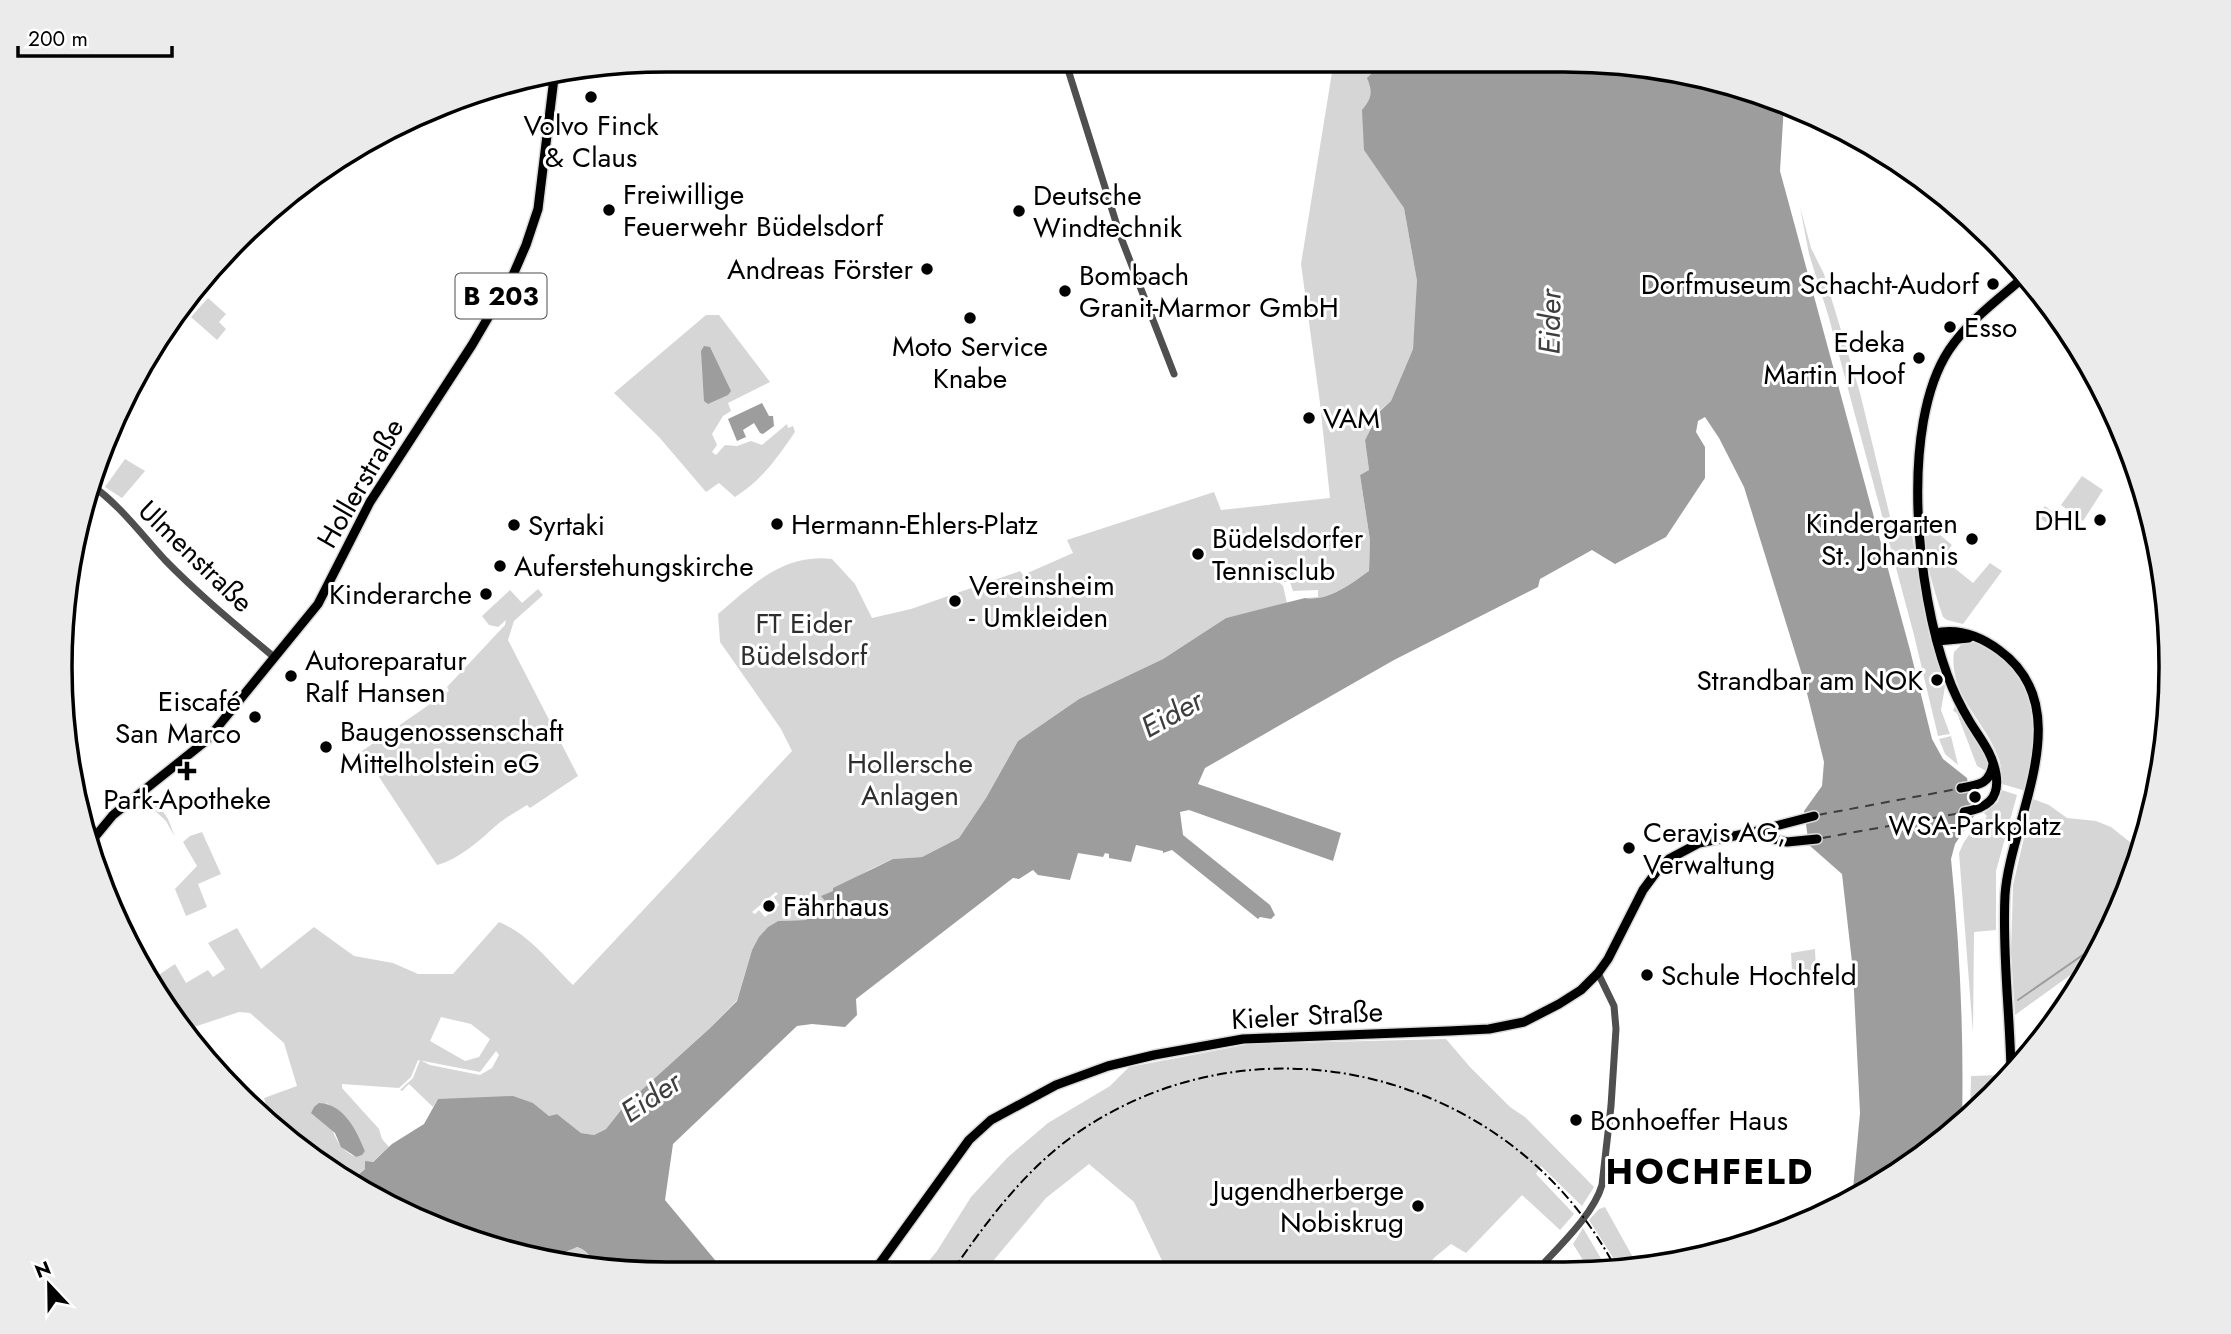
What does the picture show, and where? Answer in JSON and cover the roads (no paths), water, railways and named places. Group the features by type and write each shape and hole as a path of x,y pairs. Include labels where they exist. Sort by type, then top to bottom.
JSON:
{"main road":[{"name":"Hollerstraße","path":"96,835 113,815 207,740 318,604 370,502 454,374 513,275 538,209 553,83"},
{"path":"1969,811 1985,807 1993,797 1997,776 1988,748 1962,706 1943,663 1936,637 1918,536 1924,412 1941,365 1953,345 2018,283"},
{"path":"1936,637 1951,631 1965,632 2004,653 2017,666 2031,694 2038,723 2032,787 2013,851 2005,894 2010,1061"},
{"path":"1936,637 1978,638"},
{"path":"1943,663 1948,647 1958,638"},
{"path":"1965,787 1984,783 1989,778 1993,763"},
{"name":"Kieler Straße","path":"881,1262 969,1140 990,1120 1056,1085 1108,1066 1243,1039 1489,1028 1524,1021 1581,990 1598,973 1608,959 1643,890 1660,867 1680,851 1699,843 1814,816"},
{"name":"Kieler Straße","path":"1749,833 1777,841 1817,839"}],"street":[{"path":"1069,72 1120,235 1174,374"},
{"name":"Ulmenstraße","path":"99,490 167,562 274,657"},
{"path":"1544,1262 1589,1208 1602,1185 1616,1029 1614,1006 1598,973"}],"water":[{"name":"Eider","path":"1373,72 1603,73 1680,83 1755,103 1783,114 1780,171 1932,739 1943,759 1967,778 1974,816 1955,844 1951,859 1961,992 1962,1109 1895,1162 1853,1188 1860,1113 1853,971 1842,874 1809,845 1804,811 1822,786 1824,762 1804,681 1744,487 1705,417 1698,421 1696,432 1705,447 1705,478 1666,537 1615,564 1592,550 1540,579 1538,587 1394,660 1205,768 1198,784 1341,833 1333,861 1189,810 1180,812 1183,835 1270,905 1275,915 1271,919 1258,919 1172,850 1163,853 1136,845 1131,862 1109,858 1109,854 1105,853 1103,857 1078,853 1070,880 1038,875 1033,870 1019,879 1013,878 856,999 857,1015 845,1027 812,1024 797,1026 673,1144 665,1200 716,1262 628,1261 590,1257 577,1247 563,1253 513,1242 439,1217 357,1176 365,1169 365,1161 373,1162 392,1144 424,1124 438,1099 513,1096 533,1103 549,1116 557,1114 581,1133 594,1135 606,1129 625,1105 737,1001 752,950 768,927 778,921 806,920 808,918 804,902 810,903 817,910 824,908 826,902 821,896 833,891 833,888 893,859 922,857 959,838 986,798 1018,741 1079,699 1163,659 1226,618 1305,598 1322,597 1347,586 1369,571 1370,540 1360,475 1369,470 1365,440 1379,412 1391,401 1413,349 1417,281 1404,208 1364,150 1362,110 1370,95 1367,78"},
{"path":"704,346 710,347 731,391 708,404 704,401 701,351"},
{"path":"762,403 769,416 773,416 774,426 763,434 754,423 743,430 746,437 737,441 728,419"},
{"path":"319,1103 336,1108 348,1120 365,1151 362,1155 356,1157 341,1147 335,1133 311,1113"}],"waterway":[{"path":"2018,1000 2086,953"}],"railway":[{"path":"959,1262 1011,1193 1046,1158 1086,1127 1158,1091 1233,1072 1309,1069 1383,1082 1454,1109 1518,1150 1573,1205 1610,1260"}],"place":[{"name":"Volvo Finck & Claus","path":"591,97"},
{"name":"Freiwillige Feuerwehr Büdelsdorf","path":"609,210"},
{"name":"Deutsche Windtechnik","path":"1019,211"},
{"name":"Andreas Förster","path":"927,269"},
{"name":"Dorfmuseum Schacht-Audorf","path":"1993,284"},
{"name":"Bombach Granit-Marmor GmbH","path":"1065,291"},
{"name":"Moto Service Knabe","path":"970,318"},
{"name":"Esso","path":"1950,327"},
{"name":"Edeka Martin Hoof","path":"1919,358"},
{"name":"VAM","path":"1309,418"},
{"name":"DHL","path":"2100,520"},
{"name":"Hermann-Ehlers-Platz","path":"777,524"},
{"name":"Syrtaki","path":"514,525"},
{"name":"Kindergarten St. Johannis","path":"1972,539"},
{"name":"Büdelsdorfer Tennisclub","path":"1198,554"},
{"name":"Auferstehungskirche","path":"500,566"},
{"name":"Kinderarche","path":"486,594"},
{"name":"Vereinsheim - Umkleiden","path":"955,601"},
{"name":"Autoreparatur Ralf Hansen","path":"291,676"},
{"name":"Strandbar am NOK","path":"1937,680"},
{"name":"Eiscafé San Marco","path":"255,717"},
{"name":"Baugenossenschaft Mittelholstein eG","path":"326,747"},
{"name":"Park-Apotheke","path":"187,771"},
{"name":"WSA-Parkplatz","path":"1975,797"},
{"name":"Ceravis AG, Verwaltung","path":"1629,848"},
{"name":"Fährhaus","path":"769,906"},
{"name":"Schule Hochfeld","path":"1647,975"},
{"name":"Bonhoeffer Haus","path":"1576,1120"},
{"name":"Jugendherberge Nobiskrug","path":"1418,1206"}],"district":[{"name":"HOCHFELD","path":"1710,1172"}],"park label":[{"name":"FT Eider Büdelsdorf","path":"804,639"},
{"name":"Hollersche Anlagen","path":"910,779"}]}
